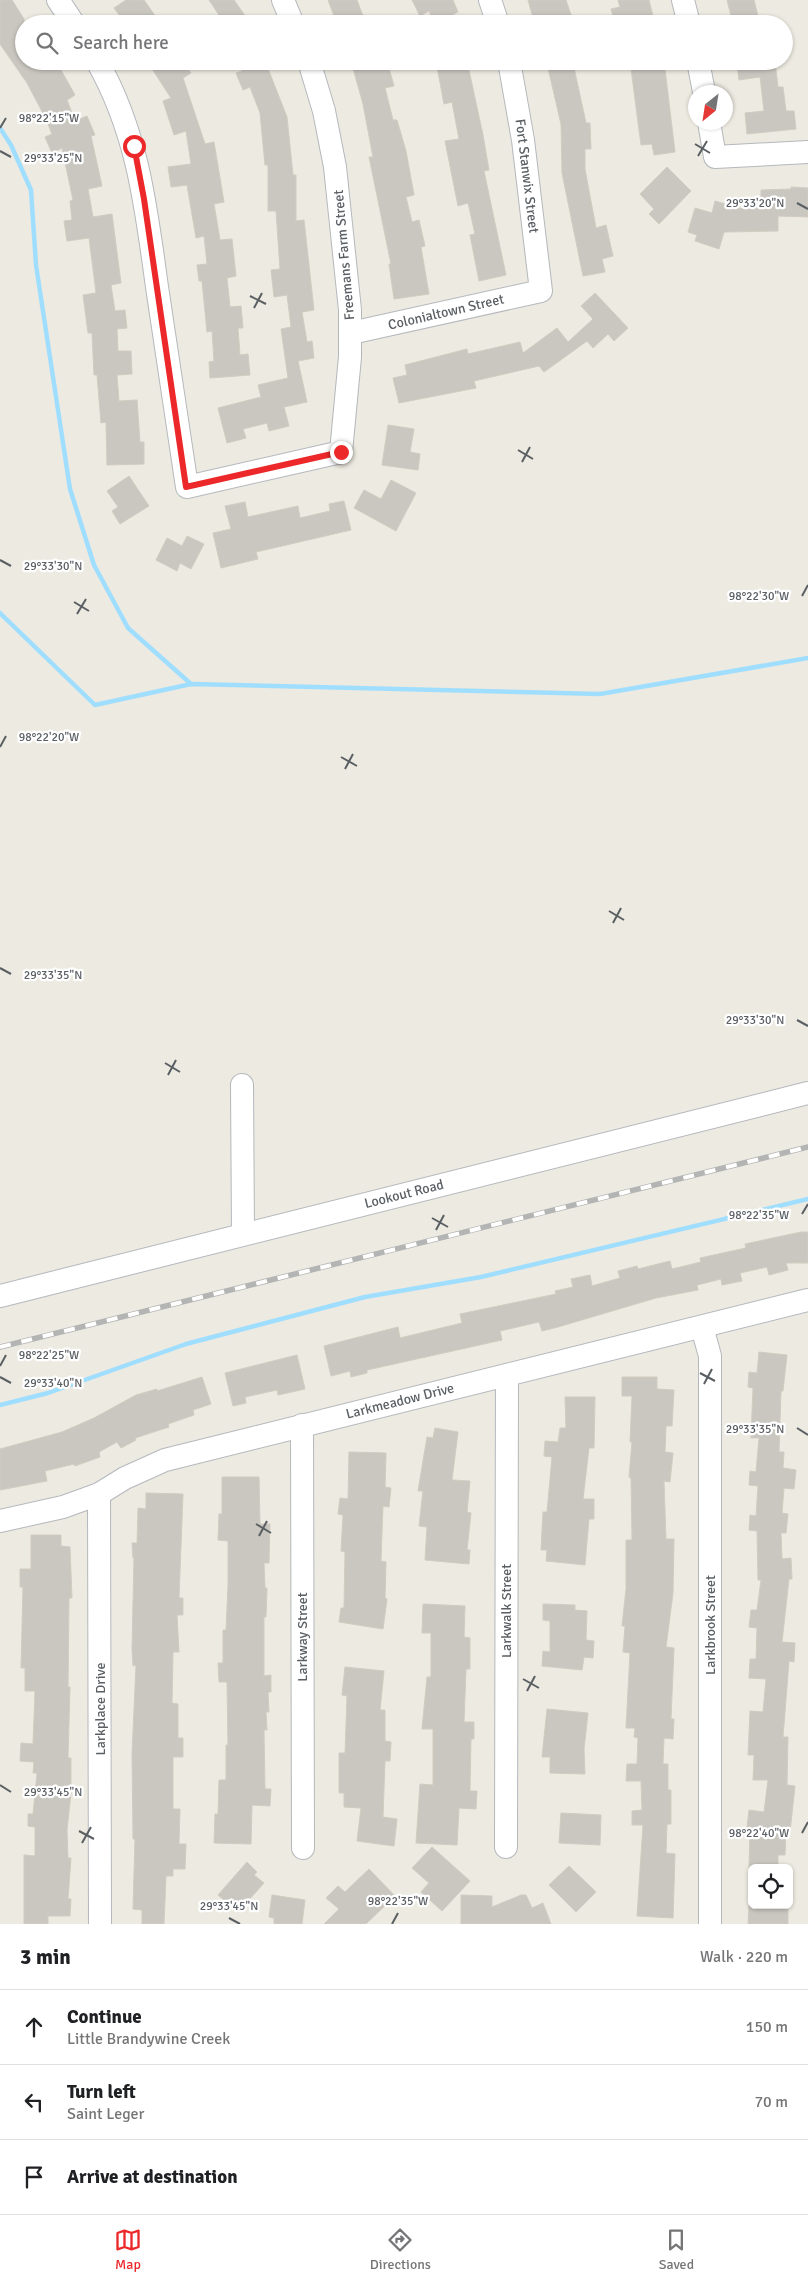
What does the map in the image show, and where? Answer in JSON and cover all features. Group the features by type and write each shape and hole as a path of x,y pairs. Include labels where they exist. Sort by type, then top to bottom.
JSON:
{"street":[{"path":"58,0 68,15"},
{"path":"283,0 290,15"},
{"path":"490,0 495,15"},
{"path":"683,0 687,15"},
{"name":"Freemans Farm Street","path":"102,70 123,114 134,146 146,209 186,487 341,452 351,333 335,167 324,111 312,70"},
{"name":"Fort Stanwix Street","path":"511,70 523,140 541,291"},
{"path":"700,70 703,85"},
{"path":"710,130 715,157 808,152"},
{"name":"Colonialtown Street","path":"351,333 541,291"},
{"path":"242,1085 243,1234"},
{"name":"Lookout Road","path":"0,1296 808,1093"},
{"name":"Larkmeadow Drive","path":"0,1522 63,1507 99,1494 125,1478 165,1460 808,1300"},
{"name":"Larkbrook Street","path":"702,1327 710,1356 710,1924"},
{"name":"Larkwalk Street","path":"506,1847 507,1375"},
{"name":"Larkway Street","path":"302,1425 303,1848"},
{"name":"Larkplace Drive","path":"99,1494 100,1924"}],"building":[{"path":"0,0 12,0 21,15 15,15 15,66 0,44"},
{"path":"126,0 144,0 155,15 119,15 114,8"},
{"path":"209,0 234,0 245,15 219,15"},
{"path":"328,0 357,0 363,15 334,15"},
{"path":"412,0 453,0 458,12 452,15 431,15 429,11 420,15"},
{"path":"528,0 566,0 571,15 543,15 532,15"},
{"path":"618,0 649,0 653,15 613,15 611,9 620,7"},
{"path":"727,0 754,0 758,15 731,15"},
{"path":"18,70 61,70 75,95 67,100 75,121 87,116 95,135 91,136 102,186 88,189 93,217 112,214 121,283 111,285 115,311 125,310 127,328 117,329 118,351 131,351 132,374 117,375 119,401 137,400 140,442 144,442 144,464 107,465 106,422 101,423 97,375 94,375 92,333 88,333 83,295 96,293 89,238 67,241 64,221 72,220 70,201 73,200 62,148 52,153 45,137 52,134 27,83"},
{"path":"153,70 189,70 191,73 183,78 205,144 214,142 224,202 214,204 220,240 232,239 236,276 227,278 230,307 241,306 243,328 238,328 240,355 248,354 250,375 210,378 209,362 214,361 212,331 207,332 202,281 199,281 197,265 207,264 204,236 196,238 187,185 171,187 168,167 191,164 186,131 174,135 163,101 171,98"},
{"path":"269,70 287,117 293,175 296,175 296,221 304,220 314,310 302,312 307,342 312,341 314,358 298,361 307,402 284,407 289,426 269,431 267,423 243,429 246,438 227,443 218,408 261,397 258,385 288,378 281,329 291,327 287,295 274,297 271,270 280,269 276,211 268,211 268,165 265,165 260,113 250,87 243,90 236,73"},
{"path":"354,70 390,70 394,86 385,88 393,120 397,120 406,151 414,195 406,197 412,222 419,220 425,246 421,247 429,294 394,299 389,264 391,264 369,157 373,157 363,104"},
{"path":"438,70 469,70 489,170 484,171 506,275 479,281 470,235 475,234 468,203 458,206 445,141 459,139 452,102 444,104"},
{"path":"548,70 575,70 586,123 590,123 591,149 585,149 585,169 596,228 606,225 613,256 602,259 605,272 583,276 562,173 561,124"},
{"path":"631,70 665,70 675,152 654,155 652,144 641,145"},
{"path":"738,70 776,70 778,87 783,87 786,111 794,111 796,129 747,134 745,113 764,111 760,77 739,80"},
{"path":"667,167 691,191 659,224 649,214 654,209 640,194"},
{"path":"791,187 808,188 808,217 778,216 778,231 724,232 719,249 695,241 697,235 688,232 695,208 712,213 715,201 743,209 743,199 761,199 761,190 791,189"},
{"path":"595,293 628,328 614,341 608,334 593,348 587,341 544,372 539,366 474,381 476,388 399,403 393,378 407,375 405,365 467,349 468,354 520,342 523,353 557,328 568,342 593,319 581,306"},
{"path":"388,425 414,429 410,452 420,454 418,470 382,465"},
{"path":"129,476 149,506 120,524 112,511 118,507 107,491"},
{"path":"391,480 416,493 396,531 354,508 364,490 381,499"},
{"path":"344,501 351,530 256,552 258,559 221,568 213,533 231,529 225,506 245,502 248,517 298,506 300,518 330,511 329,504"},
{"path":"187,536 204,544 191,569 180,563 177,571 156,560 167,538 182,546"},
{"path":"808,1232 808,1263 786,1263 788,1270 769,1275 767,1267 740,1273 742,1281 722,1285 721,1279 697,1285 698,1290 656,1298 542,1331 539,1322 500,1331 502,1340 367,1370 367,1373 351,1377 350,1371 331,1376 324,1346 398,1327 400,1338 462,1323 460,1314 556,1294 555,1291 573,1287 571,1279 590,1275 592,1286 620,1278 618,1271 637,1266 638,1269 670,1261 672,1269 701,1262 700,1258 746,1248 745,1244"},
{"path":"759,1352 787,1355 783,1391 781,1391 779,1452 784,1452 783,1468 796,1470 794,1489 784,1488 782,1513 788,1514 786,1533 781,1533 782,1559 791,1558 792,1579 789,1579 782,1642 795,1643 794,1662 789,1661 783,1737 788,1737 787,1785 795,1786 790,1832 786,1832 785,1855 778,1855 778,1864 749,1864 750,1828 747,1827 749,1810 764,1812 768,1780 753,1780 754,1755 748,1755 750,1711 763,1712 766,1679 749,1678 750,1659 756,1659 757,1628 749,1627 751,1610 757,1610 761,1580 758,1580 757,1531 749,1530 750,1515 756,1516 758,1486 749,1485 750,1471 756,1472 759,1438 751,1438 753,1388 748,1387 749,1372 757,1373"},
{"path":"297,1355 305,1389 278,1395 277,1390 245,1397 246,1403 233,1406 225,1373"},
{"path":"202,1377 211,1404 193,1410 194,1415 168,1424 169,1427 135,1438 136,1440 121,1448 117,1442 99,1452 100,1457 75,1466 74,1464 45,1471 47,1481 0,1490 0,1449 62,1432 94,1418 136,1395 157,1389 157,1391"},
{"path":"622,1377 657,1377 657,1389 674,1390 672,1426 666,1426 665,1452 673,1453 670,1482 664,1481 666,1539 674,1539 673,1593 666,1647 674,1648 671,1719 674,1719 673,1739 664,1738 663,1764 668,1764 668,1790 671,1790 671,1824 667,1824 666,1853 675,1854 673,1918 637,1916 643,1825 632,1825 632,1811 642,1810 641,1781 626,1781 627,1764 637,1764 638,1738 634,1737 635,1728 626,1728 630,1653 623,1652 625,1626 622,1626 626,1589 626,1540 632,1540 631,1478 629,1477 632,1442 630,1442 632,1396 622,1396"},
{"path":"565,1397 595,1397 594,1448 589,1448 583,1499 594,1499 594,1519 589,1519 585,1565 546,1561 547,1550 541,1550 543,1512 547,1512 552,1457 544,1456 545,1441 558,1442 560,1428 566,1428"},
{"path":"435,1428 458,1432 452,1480 470,1481 467,1512 471,1513 467,1550 470,1550 469,1564 425,1560 427,1527 419,1526 423,1491 418,1491 427,1437 433,1438"},
{"path":"349,1452 386,1453 385,1487 391,1488 389,1507 383,1506 381,1561 386,1562 385,1598 387,1599 383,1629 339,1622 341,1608 344,1608 345,1552 341,1551 343,1515 338,1514 340,1498 348,1499"},
{"path":"222,1477 259,1477 260,1524 270,1524 269,1563 264,1563 265,1588 267,1588 266,1617 264,1617 264,1676 271,1675 271,1692 268,1692 269,1712 266,1712 267,1730 264,1730 265,1789 271,1789 270,1806 252,1805 251,1844 214,1843 215,1814 218,1814 219,1780 226,1780 226,1745 228,1745 227,1682 219,1682 218,1663 223,1663 223,1630 226,1630 228,1586 228,1541 218,1540 219,1514 222,1514"},
{"path":"146,1493 183,1494 179,1598 183,1598 183,1615 177,1615 179,1652 173,1652 172,1703 178,1704 178,1738 183,1738 183,1757 173,1757 173,1809 180,1809 179,1844 186,1844 185,1869 173,1869 173,1876 166,1876 164,1924 142,1924 142,1910 133,1909 135,1839 133,1839 132,1754 136,1665 133,1666 132,1649 134,1558 132,1543 137,1543 138,1508 146,1509"},
{"path":"31,1535 61,1535 61,1546 70,1547 72,1598 69,1598 68,1687 70,1687 68,1758 71,1758 71,1793 67,1830 68,1858 71,1858 68,1899 71,1899 70,1916 48,1916 48,1924 24,1924 24,1855 35,1856 35,1827 28,1826 28,1814 33,1814 37,1773 33,1773 34,1762 20,1761 21,1743 33,1744 35,1691 25,1691 25,1668 21,1668 23,1587 20,1587 20,1569 31,1569"},
{"path":"423,1604 465,1606 464,1637 470,1638 470,1669 466,1669 464,1722 474,1722 474,1739 471,1739 470,1791 477,1791 476,1809 459,1808 457,1845 416,1843 420,1784 433,1785 433,1729 422,1729 427,1677 431,1677 431,1633 422,1633"},
{"path":"543,1604 575,1605 575,1610 587,1611 586,1640 594,1641 593,1658 584,1657 582,1670 542,1666 543,1651 550,1652 550,1621 543,1620"},
{"path":"345,1667 384,1671 380,1710 385,1710 385,1741 391,1742 390,1761 385,1761 383,1817 397,1819 394,1846 357,1841 361,1808 344,1807 344,1793 339,1793 339,1753 345,1753 347,1696 342,1695"},
{"path":"547,1709 588,1713 584,1749 585,1774 550,1773 550,1757 542,1757"},
{"path":"561,1813 601,1815 600,1845 559,1843"},
{"path":"432,1847 470,1881 442,1911 421,1892 429,1883 412,1868"},
{"path":"247,1862 257,1872 254,1875 264,1883 238,1912 218,1895"},
{"path":"569,1866 596,1892 576,1912 549,1885"},
{"path":"369,1869 395,1896 366,1924 324,1924 339,1909 326,1898 338,1886 345,1892"},
{"path":"272,1895 305,1900 302,1924 274,1924 274,1918 269,1917"},
{"path":"461,1895 492,1896 492,1907 521,1895 526,1895 532,1908 543,1903 551,1924 461,1924"},
{"path":"749,1909 788,1909 788,1924 748,1924"}],"waterway":[{"path":"0,128 11,145 31,190 36,265 70,489 94,565 128,628 191,684"},
{"path":"0,613 95,705 191,684 600,694 808,658"},
{"path":"0,1405 48,1393 186,1344 365,1297 481,1277 808,1199"}],"railway":[{"path":"0,1347 808,1147"}],"route":[{"path":"134,146 144,199 186,487 341,452"}]}
